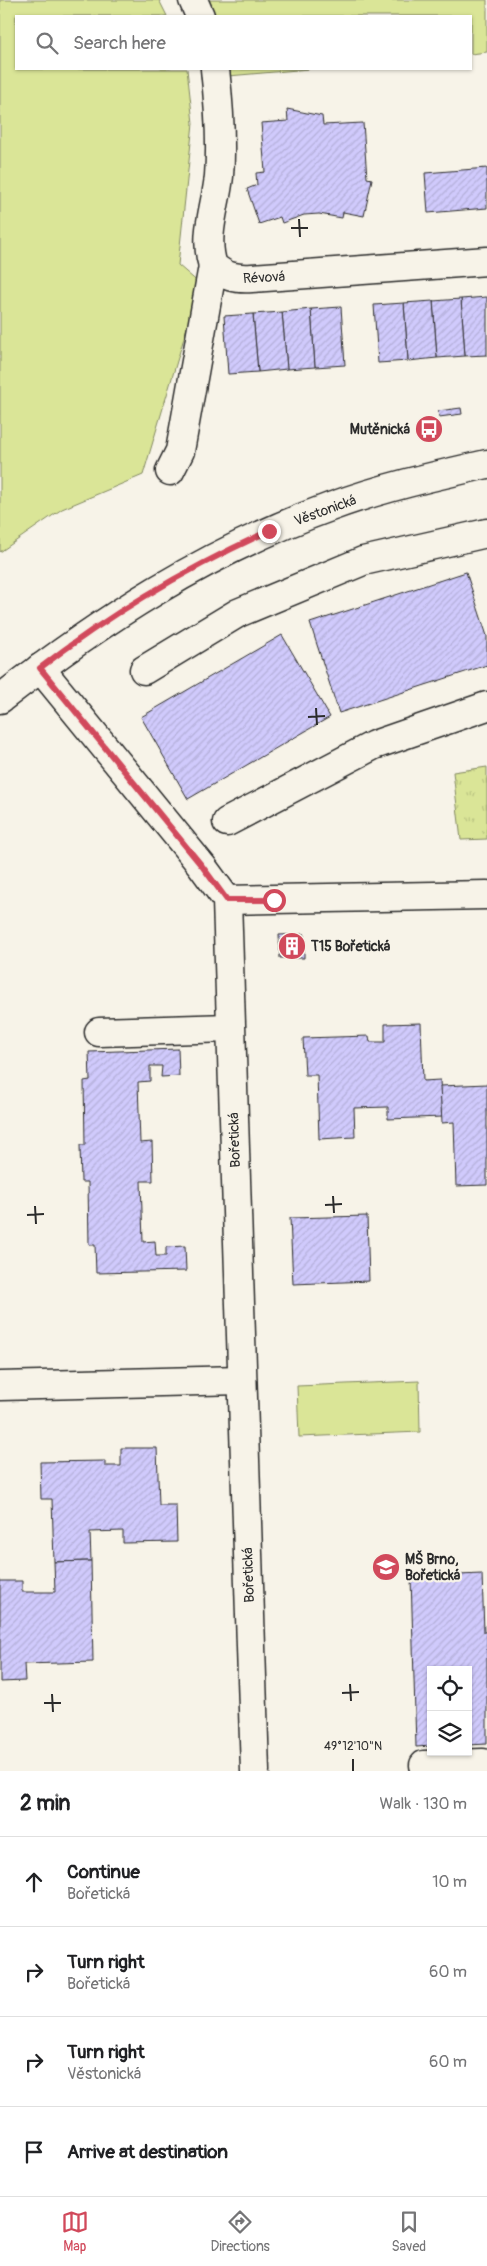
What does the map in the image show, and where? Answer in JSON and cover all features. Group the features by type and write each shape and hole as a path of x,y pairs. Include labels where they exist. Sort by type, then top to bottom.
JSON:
{"street":[{"path":"193,0 200,15"},
{"path":"170,471 180,451 213,266 208,237 219,177 221,134 215,70"},
{"name":"Révová","path":"213,266 224,276 236,279 487,262"},
{"name":"Věstonická","path":"0,699 100,625 163,585 261,535 332,506 373,493 487,464"},
{"path":"144,670 238,612 363,561 487,533"},
{"path":"40,668 202,866 227,900 487,895"},
{"path":"227,822 374,745 487,706"},
{"name":"Bořetická","path":"227,900 255,1771"},
{"path":"99,1032 230,1028"},
{"path":"0,1386 241,1380"},
{"path":"424,1765 483,1763 483,1771"}],"green space":[{"path":"0,0 159,0 166,15 15,15 15,70 187,70 193,123 178,265 200,284 143,475 62,509 0,552"},
{"path":"204,0 487,0 487,52 472,54 472,15 210,15"},
{"path":"226,70 297,70 228,76"},
{"path":"487,767 487,839 461,840 453,772"},
{"path":"419,1381 420,1432 299,1437 297,1386"}],"building":[{"path":"287,109 322,116 323,125 363,123 367,178 372,179 364,216 343,212 342,218 319,214 304,215 282,223 280,217 259,224 247,189 257,185 256,173 265,172 261,123 288,121"},
{"path":"487,168 487,208 428,213 425,173"},
{"path":"487,297 487,355 465,356 461,299"},
{"path":"461,299 465,356 437,358 433,301"},
{"path":"433,301 437,358 408,361 404,303"},
{"path":"404,303 408,361 378,363 374,305"},
{"path":"341,307 345,365 315,367 311,309"},
{"path":"311,309 315,367 287,369 282,312"},
{"path":"282,312 287,369 258,372 253,314"},
{"path":"253,314 258,372 228,374 224,316"},
{"path":"461,408 462,414 439,417 438,411"},
{"path":"466,572 487,636 487,665 339,713 310,623"},
{"path":"282,635 330,717 188,799 141,717"},
{"name":"T15 Bořetická","path":"304,934 304,958 280,958 279,935"},
{"path":"421,1023 423,1081 440,1080 442,1117 388,1119 388,1107 354,1108 355,1137 319,1139 317,1075 305,1075 303,1038 369,1036 370,1042 385,1042 385,1024"},
{"path":"178,1049 179,1076 161,1077 162,1066 150,1066 150,1081 138,1082 140,1143 152,1142 153,1181 141,1181 143,1242 155,1241 156,1256 166,1256 166,1247 185,1246 186,1271 96,1273 95,1245 89,1245 88,1182 81,1182 80,1145 85,1145 84,1081 90,1080 89,1052"},
{"path":"487,1084 487,1185 456,1186 454,1122 442,1123 440,1086"},
{"path":"367,1216 369,1281 293,1284 290,1218"},
{"path":"121,1448 157,1448 159,1505 176,1505 177,1542 123,1543 123,1531 90,1532 91,1561 54,1562 52,1499 41,1499 40,1462 105,1461 105,1466 121,1466"},
{"path":"91,1561 93,1662 24,1664 25,1681 0,1682 0,1581 22,1581 22,1592 55,1592 54,1562"},
{"path":"482,1574 484,1632 487,1632 487,1744 472,1745 472,1666 427,1666 427,1746 416,1747 411,1577"}],"place":[{"name":"Mutěnická","path":"429,429"},
{"name":"T15 Bořetická","path":"292,946"},
{"name":"MŠ Brno, Bořetická","path":"386,1567"}],"route":[{"path":"269,531 209,559 163,585 61,651 40,668 202,866 227,900 274,900"}]}
